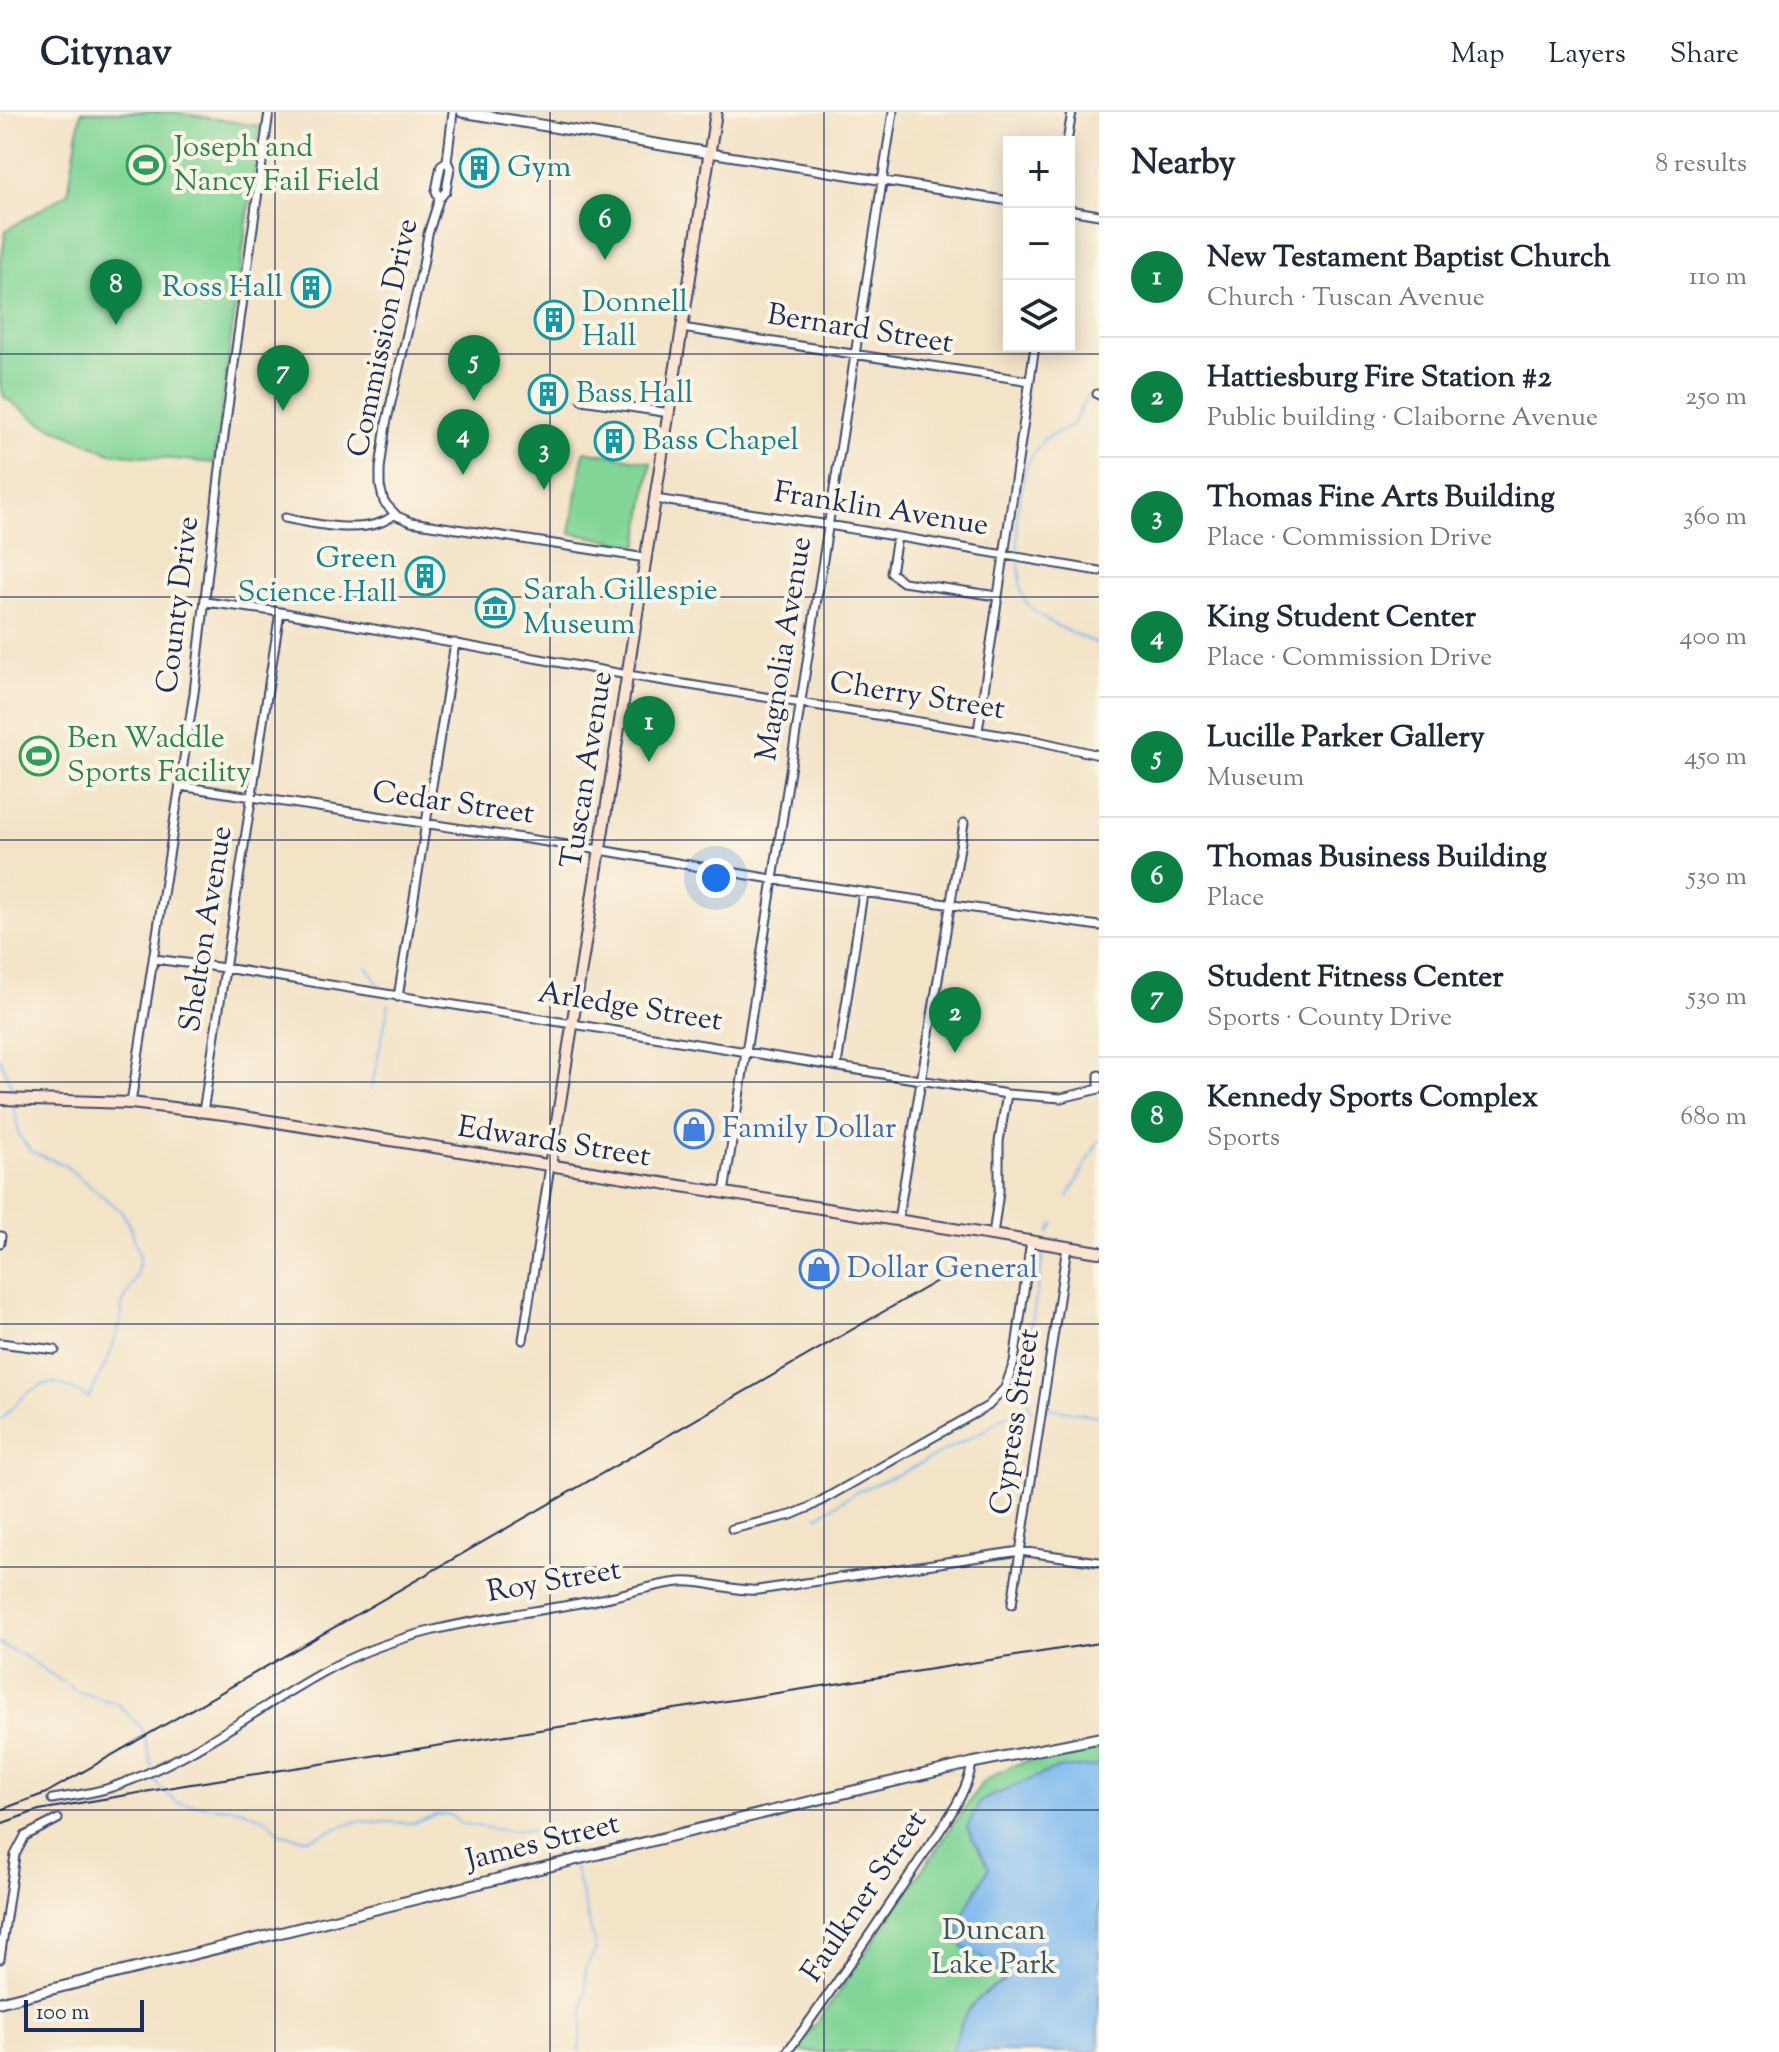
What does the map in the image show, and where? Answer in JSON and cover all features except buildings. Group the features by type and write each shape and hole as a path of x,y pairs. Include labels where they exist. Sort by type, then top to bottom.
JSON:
{"main road":[{"name":"Tuscan Avenue","path":"550,1166 716,112"},
{"name":"Edwards Street","path":"0,1099 131,1103 203,1112 1099,1252"}],"street":[{"name":"County Drive","path":"131,1103 206,602 211,533 269,112"},
{"name":"Commission Drive","path":"395,514 384,502 380,486 382,449 428,234 439,199 446,191 453,112"},
{"path":"462,112 1003,200"},
{"name":"Magnolia Avenue","path":"724,1193 893,112"},
{"path":"1068,136 1072,112"},
{"path":"1075,211 1099,215"},
{"name":"Bernard Street","path":"682,328 1030,381"},
{"path":"978,731 1034,352"},
{"path":"582,400 670,413"},
{"name":"Franklin Avenue","path":"655,499 1099,571"},
{"path":"285,518 346,528 389,520 395,514 411,522 646,558"},
{"path":"897,537 891,573 896,579 997,596"},
{"name":"Cherry Street","path":"206,602 280,612 628,675 978,731 1099,755"},
{"name":"Shelton Avenue","path":"203,1112 280,612"},
{"path":"398,997 455,643"},
{"name":"Cedar Street","path":"180,786 863,893 1099,926"},
{"path":"898,1220 964,823"},
{"path":"837,1065 863,893"},
{"name":"Arledge Street","path":"154,959 746,1050 1007,1094 1061,1098 1099,1089"},
{"path":"1099,1075 1099,1089"},
{"path":"993,1235 999,1192 999,1142 1007,1094"},
{"name":"Tuscan Avenue","path":"523,1340 550,1166"},
{"path":"732,1529 791,1515 810,1507 988,1406 1005,1388 1014,1362 1031,1241"},
{"name":"Cypress Street","path":"1012,1604 1067,1247"},
{"path":"0,1343 55,1350"},
{"name":"Roy Street","path":"52,1799 99,1791 172,1761 229,1731 335,1666 433,1628 497,1615 585,1603 679,1582 735,1591 758,1590 1020,1551 1099,1562"},
{"name":"James Street","path":"0,2002 972,1763 1099,1738"},
{"name":"Faulkner Street","path":"787,2052 829,1995 963,1792 970,1778 972,1763"},
{"path":"0,1959 15,1855 25,1836 58,1819"}],"green space":[{"path":"81,112 173,112 260,126 214,463 110,453 40,422 4,397 0,384 0,267 6,230 68,193"},
{"path":"584,451 651,462 638,545 570,533"},
{"name":"Duncan Lake Park","path":"1099,1749 1099,2052 795,2052 982,1783 1023,1762"}],"water":[{"path":"1099,1766 1099,2052 952,2052 969,2009 983,1994 1004,1981 990,1962 963,1947 958,1923 989,1868 967,1828 980,1801 1055,1769"}],"waterway":[{"path":"1018,550 1017,512 1027,463 1044,439 1073,425 1087,395"},
{"path":"1019,563 1023,596 1035,612 1099,644"},
{"path":"366,966 380,986"},
{"path":"371,1090 389,1004"},
{"path":"0,1059 12,1095"},
{"path":"0,1421 23,1397 45,1384 62,1385 89,1398 110,1354 123,1303 136,1277 140,1257 131,1228 122,1212 63,1164 32,1152 19,1136 13,1102"},
{"path":"1068,1197 1099,1140"},
{"path":"1049,1232 1054,1223"},
{"path":"1029,1408 1024,1369 1043,1255"},
{"path":"1049,1408 1099,1416"},
{"path":"818,1516 856,1492 906,1471 987,1429 1010,1413 1031,1409"},
{"path":"0,1644 24,1656 76,1691 118,1704 142,1729 152,1766"},
{"path":"153,1772 158,1785 177,1803 240,1809 265,1819 281,1834 308,1839 358,1821 414,1823 448,1814 463,1824 507,1831 542,1830 559,1836 569,1848 572,1858"},
{"path":"574,1864 596,1950 585,1968 586,1988 579,2052"}],"railway":[{"path":"0,1810 46,1793 956,1270"},
{"path":"0,1824 39,1810 185,1785 1099,1643"}],"place":[{"name":"Joseph and Nancy Fail Field","path":"146,165"},
{"name":"Gym","path":"479,168"},
{"name":"Thomas Business Building","path":"605,260"},
{"name":"Ross Hall","path":"311,288"},
{"name":"Donnell Hall","path":"554,320"},
{"name":"Kennedy Sports Complex","path":"116,325"},
{"name":"Bass Hall","path":"548,394"},
{"name":"Lucille Parker Gallery","path":"474,401"},
{"name":"Student Fitness Center","path":"283,411"},
{"name":"Bass Chapel","path":"614,441"},
{"name":"King Student Center","path":"463,475"},
{"name":"Thomas Fine Arts Building","path":"544,490"},
{"name":"Green Science Hall","path":"425,576"},
{"name":"Sarah Gillespie Museum","path":"495,608"},
{"name":"Ben Waddle Sports Facility","path":"39,756"},
{"name":"New Testament Baptist Church","path":"649,762"},
{"name":"Hattiesburg Fire Station #2","path":"955,1053"},
{"name":"Family Dollar","path":"694,1129"},
{"name":"Dollar General","path":"819,1269"}]}
